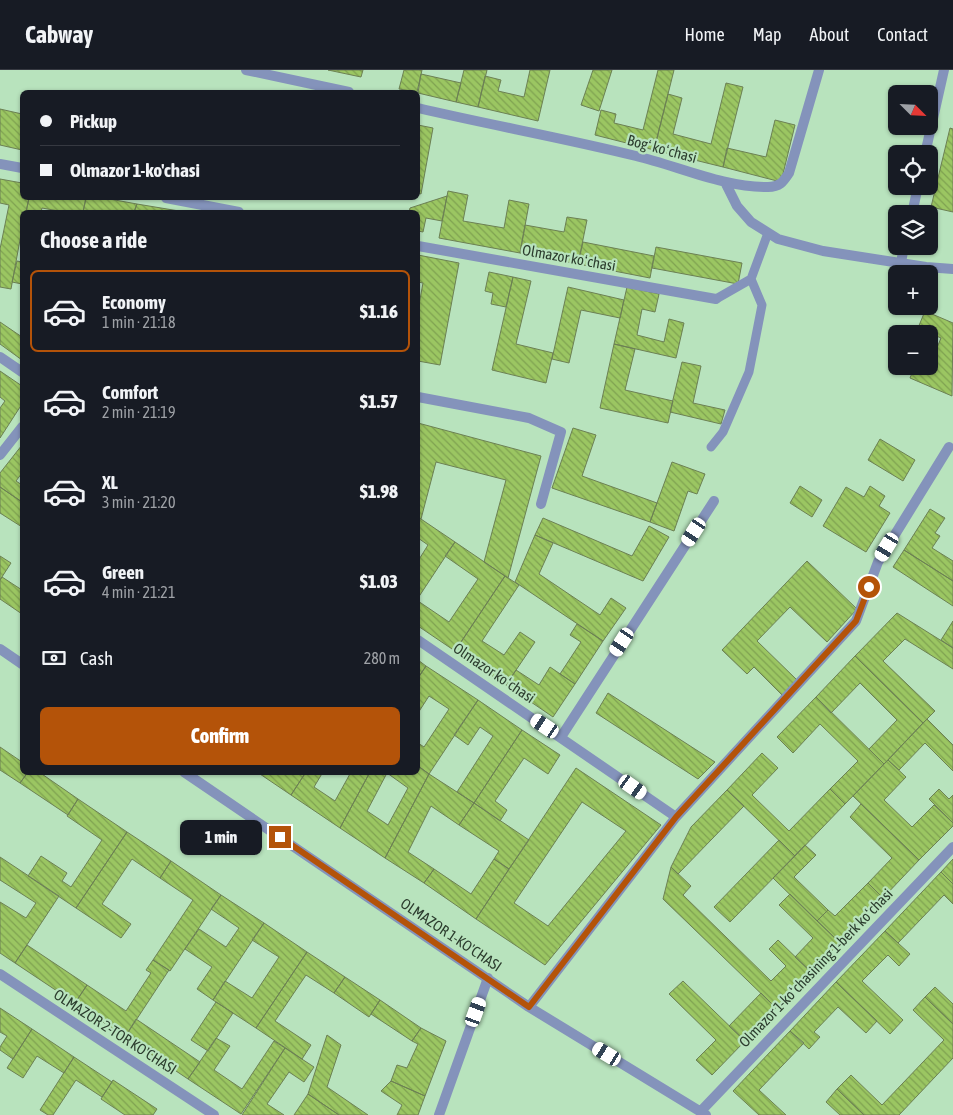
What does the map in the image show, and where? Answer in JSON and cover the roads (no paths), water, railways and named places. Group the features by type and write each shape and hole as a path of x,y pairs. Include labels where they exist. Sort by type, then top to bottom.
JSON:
{"street":[{"path":"246,70 340,90"},
{"name":"Bogʻ koʻchasi","path":"420,108 637,156 725,182 766,187 783,183 789,173 819,70"},
{"path":"927,145 944,70"},
{"path":"0,164 20,168"},
{"path":"725,182 737,206 751,222 778,239 823,251 953,270"},
{"path":"176,200 229,210"},
{"name":"Olmazor koʻchasi","path":"420,246 716,300"},
{"path":"901,263 902,255"},
{"path":"0,357 20,371"},
{"path":"420,397 529,418 561,432 541,504"},
{"path":"0,455 20,430"},
{"path":"529,1007 676,817 856,621 878,562 949,447"},
{"path":"560,737 714,501"},
{"name":"Olmazor koʻchasi","path":"420,641 676,817"},
{"path":"0,649 20,663"},
{"name":"OLMAZOR 1-KO'CHASI","path":"188,775 529,1007 704,1113"},
{"name":"Olmazor 1-koʻchasining 1-berk koʻchasi","path":"704,1113 953,847"},
{"name":"OLMAZOR 2-TOR KO'CHASI","path":"0,974 214,1115"},
{"path":"439,1115 488,978"}],"lane":[{"path":"716,300 751,279 768,233"},
{"path":"711,447 723,432 749,372 762,305 751,279"}]}
